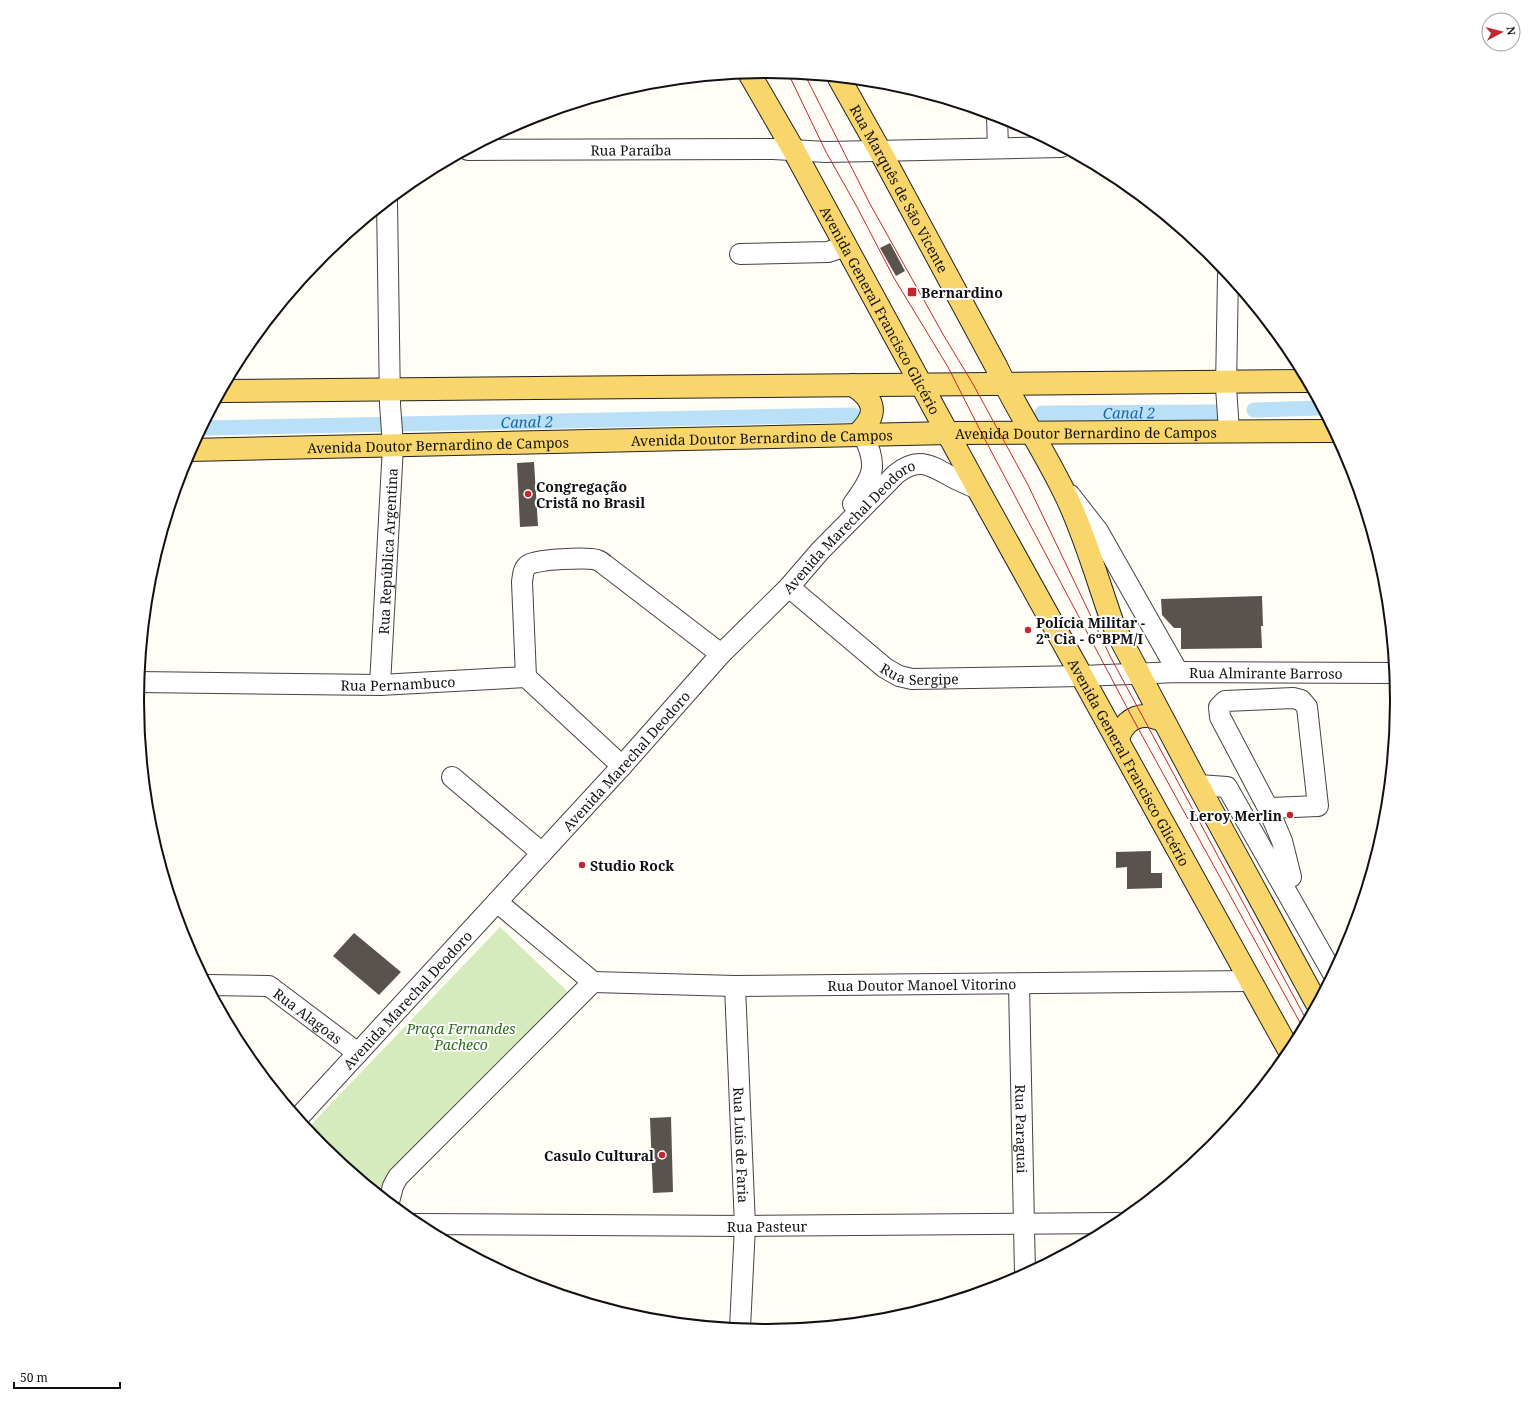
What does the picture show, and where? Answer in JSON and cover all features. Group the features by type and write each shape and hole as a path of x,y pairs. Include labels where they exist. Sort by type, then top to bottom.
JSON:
{"main road":[{"name":"Avenida General Francisco Glicério","path":"752,78 793,149 978,489 1286,1045"},
{"name":"Rua Marquês de São Vicente","path":"841,82 1057,478"},
{"path":"226,391 390,397 853,385 1301,381"},
{"path":"853,385 868,396 872,404 872,411 868,424 860,435"},
{"name":"Avenida Doutor Bernardino de Campos","path":"197,450 392,439 1031,432 1328,431"},
{"path":"1057,478 1076,519 1113,624 1163,720 1314,998"},
{"path":"1118,741 1118,735 1123,727 1133,719 1141,716 1148,716 1163,720"}],"street":[{"path":"997,122 998,148"},
{"name":"Rua Paraíba","path":"476,150 793,149 826,152 1052,147"},
{"name":"Rua República Argentina","path":"380,686 392,439 387,207"},
{"path":"740,254 828,252 846,246"},
{"path":"1228,282 1226,381 1229,431"},
{"path":"820,551 869,481 872,474 872,457 860,435"},
{"name":"Avenida Marechal Deodoro","path":"301,1115 622,766 721,654 789,587 820,551 896,474 906,467 917,464 928,464 978,489"},
{"name":"Rua Marquês de São Vicente","path":"1057,478 1098,531 1178,672"},
{"path":"622,766 526,678 522,582 524,570 529,564 540,561 596,560 605,565 721,654"},
{"name":"Rua Sergipe","path":"789,587 885,668 905,678 1139,674"},
{"name":"Rua Almirante Barroso","path":"1139,674 1178,672 1389,672"},
{"name":"Rua Pernambuco","path":"144,682 380,686 526,678"},
{"path":"1268,808 1318,806 1308,708 1301,700 1292,698 1225,701 1218,707 1220,717 1268,808 1282,842 1291,877"},
{"path":"452,777 542,853"},
{"path":"1198,785 1227,787 1329,967"},
{"path":"390,1197 393,1186 398,1176 593,982 497,902"},
{"name":"Rua Doutor Manoel Vitorino","path":"593,982 735,986 1251,981"},
{"name":"Rua Paraguai","path":"1020,984 1025,1268"},
{"name":"Rua Alagoas","path":"212,985 269,986 358,1053"},
{"name":"Rua Luís de Faria","path":"735,986 745,1226 740,1323"},
{"name":"Rua Pasteur","path":"428,1224 745,1226 1106,1223"}],"green space":[{"name":"Praça Fernandes Pacheco","path":"500,927 568,992 379,1189 326,1142 310,1125"}],"building":[{"path":"890,243 905,271 896,276 880,248"},
{"name":"Congregação Cristã no Brasil","path":"534,462 538,526 520,527 517,463"},
{"path":"1262,596 1262,648 1181,649 1181,628 1174,628 1162,615 1161,599"},
{"path":"1151,851 1151,873 1162,873 1162,888 1127,889 1127,867 1116,868 1116,852"},
{"path":"354,933 401,972 379,995 333,956"},
{"name":"Casulo Cultural","path":"671,1117 673,1192 653,1193 650,1118"}],"waterway":[{"name":"Canal 2","path":"1254,410 1316,408"},
{"name":"Canal 2","path":"1042,413 1216,412"},
{"name":"Canal 2","path":"207,428 853,415"}],"tram line":[{"path":"791,79 826,152 894,278 948,367 1133,719 1300,1023"},
{"path":"807,79 870,204 944,336 973,384 1028,485 1111,658 1304,1016"}],"place":[{"name":"Bernardino","path":"912,292"},
{"name":"Congregação Cristã no Brasil","path":"528,494"},
{"name":"Polícia Militar - 2ª Cia - 6ºBPM/I","path":"1028,630"},
{"name":"Leroy Merlin","path":"1290,815"},
{"name":"Studio Rock","path":"582,865"},
{"name":"Casulo Cultural","path":"662,1155"}]}
